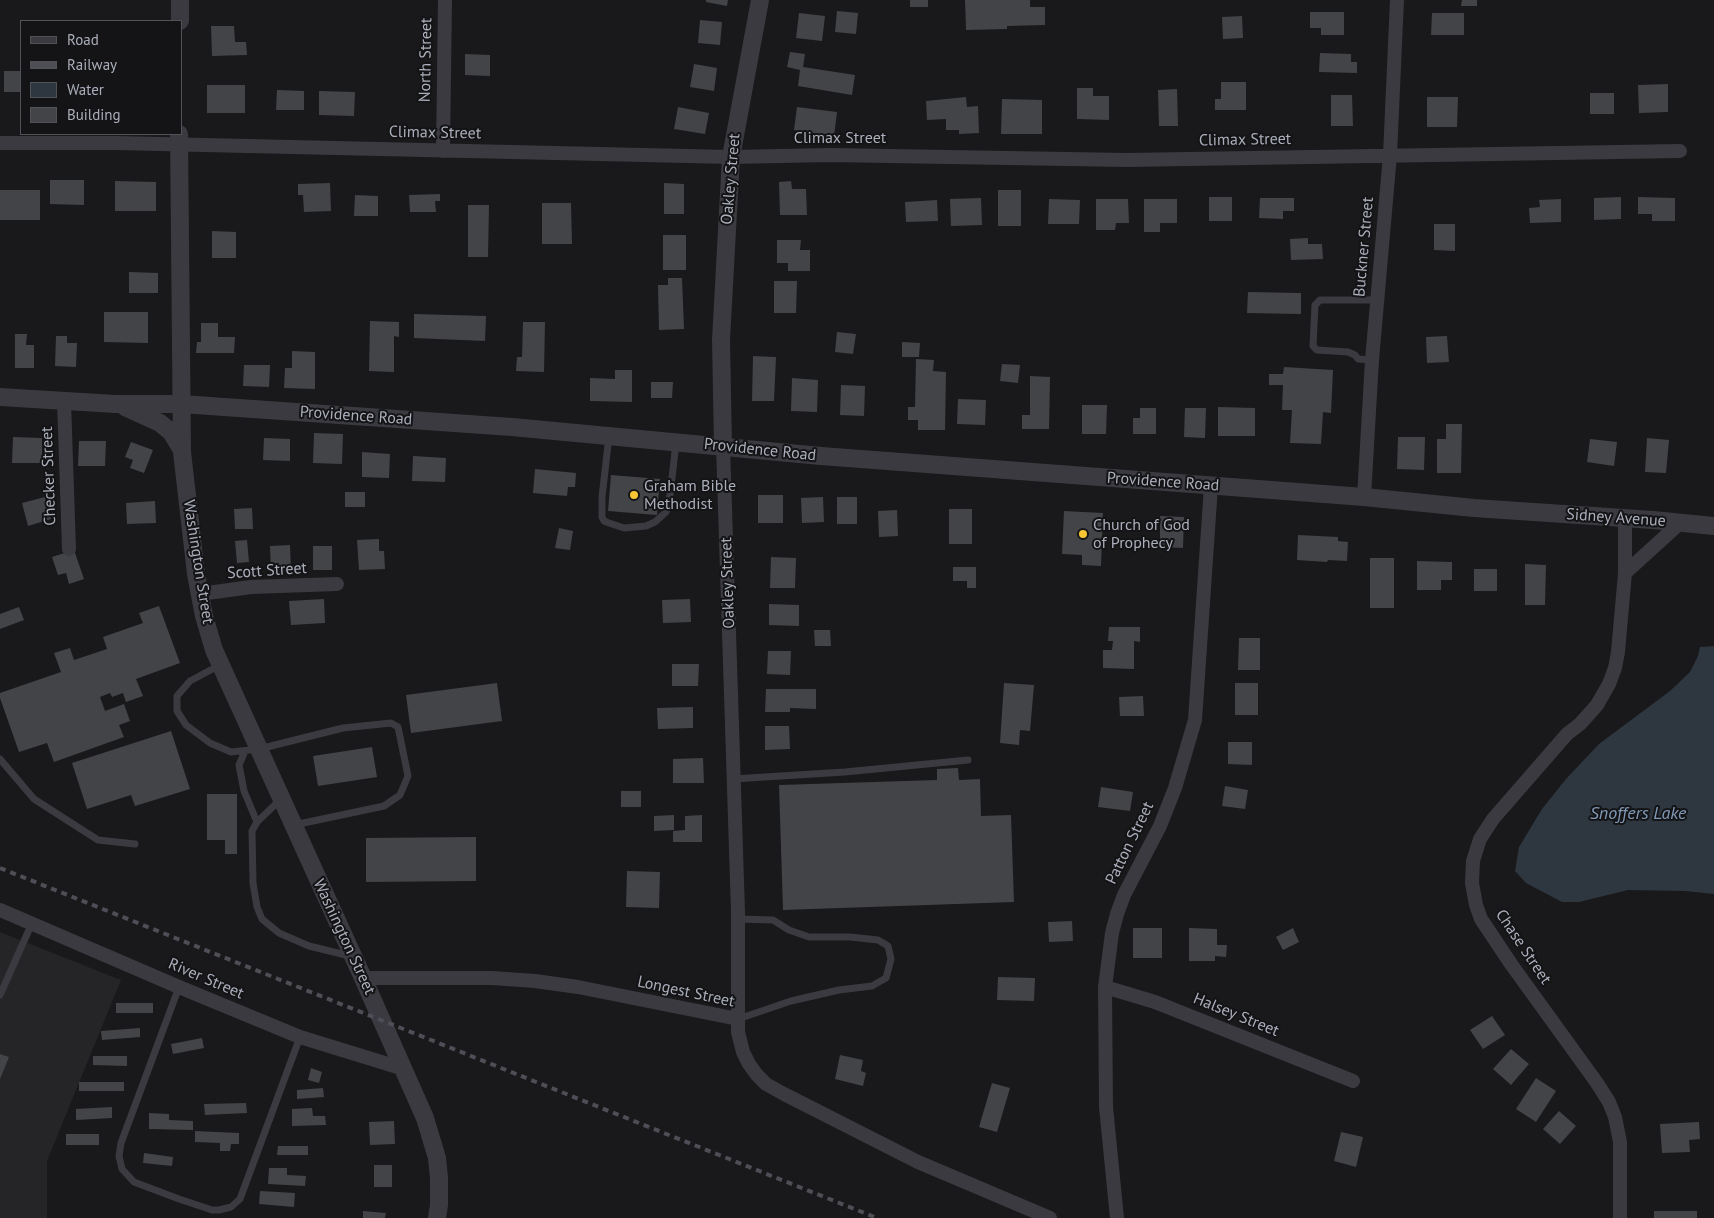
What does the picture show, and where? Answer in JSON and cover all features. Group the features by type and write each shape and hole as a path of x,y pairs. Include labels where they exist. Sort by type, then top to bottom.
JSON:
{"street":[{"path":"180,0 180,20"},
{"name":"North Street","path":"443,151 445,0"},
{"name":"Oakley Street","path":"738,1019 738,919 720,340 730,157 760,0"},
{"name":"Buckner Street","path":"1364,497 1376,300 1390,155 1397,0"},
{"name":"Climax Street","path":"0,143 179,139 443,151 730,157 830,155 1127,160 1680,151"},
{"name":"Washington Street","path":"179,139 182,452 196,574 204,616 214,650 252,750 281,798 425,1118 437,1158 439,1204 436,1218"},
{"name":"Providence Road","path":"0,397 115,404 181,404 512,427 821,456 1364,497 1519,511"},
{"name":"Checker Street","path":"64,401 69,549"},
{"path":"115,404 160,423 171,432 182,452"},
{"name":"Patton Street","path":"1117,1218 1106,1107 1105,987 1112,933 1117,914 1124,896 1160,826 1175,788 1195,720 1211,486"},
{"name":"Sidney Avenue","path":"1519,511 1714,526"},
{"name":"Chase Street","path":"1620,1218 1620,1142 1616,1117 1597,1082 1511,964 1481,919 1472,883 1473,861 1486,828 1567,734 1580,724 1597,705 1609,684 1618,652 1625,573 1625,519"},
{"path":"1625,573 1680,523"},
{"name":"Scott Street","path":"200,594 252,588 337,584"},
{"name":"River Street","path":"0,910 178,987 300,1037 404,1069"},
{"name":"Longest Street","path":"363,978 492,978 535,981 578,987 738,1019 738,1032 743,1052 753,1069 766,1084 918,1162 1050,1218"},
{"name":"Halsey Street","path":"1105,987 1155,1002 1353,1081"}],"lane":[{"path":"1372,360 1358,359 1355,354 1348,352 1317,350 1313,346 1315,305 1320,300 1376,300"},
{"path":"609,436 602,497 602,517 609,524 624,528 646,526 655,522 666,512 670,496 676,442"},
{"path":"220,665 190,681 177,696 177,711 186,725 210,743 231,752 252,750 343,728 391,723 398,727 408,776 400,795 384,806 293,826"},
{"path":"252,750 239,765 244,791 257,822"},
{"path":"0,759 34,799 98,840 135,844"},
{"path":"733,779 845,772 968,760"},
{"path":"281,798 257,822 252,831 253,883 257,907 262,919 279,932 309,946 353,957"},
{"path":"738,919 773,920 789,930 809,937 850,937 878,940 888,946 891,959 886,978 872,986 839,990 791,1001 738,1019"},
{"path":"0,995 32,923"},
{"path":"178,987 121,1143 119,1156 122,1169 134,1182 212,1210 231,1207 240,1199 300,1037"}],"shaded area":[{"path":"0,932 121,980 47,1161 47,1218 0,1218"}],"water":[{"name":"Snoffers Lake","path":"1714,646 1714,894 1685,891 1628,890 1579,902 1562,902 1526,883 1515,871 1519,847 1542,809 1566,779 1599,744 1670,691 1690,672 1700,647"}],"building":[{"path":"706,0 728,0 727,6 706,2"},
{"path":"910,0 928,0 928,7 910,7"},
{"path":"965,0 1030,0 1030,7 1045,7 1045,25 1007,26 1007,29 966,30"},
{"path":"1462,0 1477,0 1477,6 1461,6"},
{"path":"837,11 858,13 856,34 835,32"},
{"path":"1310,12 1344,12 1344,35 1321,35 1321,28 1310,28"},
{"path":"799,13 825,16 822,41 796,38"},
{"path":"1432,13 1464,13 1464,35 1431,35"},
{"path":"1242,16 1243,38 1223,39 1222,17"},
{"path":"700,20 722,22 720,45 698,43"},
{"path":"211,26 234,26 235,42 246,42 247,55 212,56"},
{"path":"790,52 805,54 803,67 855,75 852,95 798,86 800,70 787,67"},
{"path":"1320,53 1351,54 1351,62 1357,62 1357,73 1319,72"},
{"path":"465,54 490,55 490,76 465,75"},
{"path":"694,64 717,68 714,91 690,87"},
{"path":"4,71 20,71 20,92 4,92"},
{"path":"1221,82 1246,82 1246,110 1215,110 1215,99 1221,99"},
{"path":"1668,84 1668,112 1639,113 1638,85"},
{"path":"207,85 245,85 245,113 207,113"},
{"path":"1077,88 1093,88 1093,96 1109,96 1109,120 1077,119"},
{"path":"1177,89 1178,126 1159,126 1158,90"},
{"path":"277,90 304,91 304,110 276,110"},
{"path":"319,91 355,92 354,116 319,115"},
{"path":"1590,93 1614,93 1614,114 1590,114"},
{"path":"1331,95 1352,95 1353,126 1331,126"},
{"path":"966,97 967,107 978,106 979,133 959,134 959,130 946,130 946,119 927,120 926,101"},
{"path":"1427,97 1458,97 1457,127 1427,127"},
{"path":"1002,99 1042,100 1042,134 1001,134"},
{"path":"678,107 709,113 705,134 674,129"},
{"path":"797,107 837,112 834,136 794,130"},
{"path":"50,180 84,180 84,205 50,204"},
{"path":"115,181 156,182 156,211 115,211"},
{"path":"791,181 792,189 806,189 807,215 780,215 779,182"},
{"path":"330,183 331,211 304,212 303,195 298,195 298,184"},
{"path":"664,183 684,184 684,214 664,214"},
{"path":"0,190 40,190 40,220 0,220"},
{"path":"998,190 1021,190 1021,226 998,226"},
{"path":"440,194 440,201 435,201 436,212 410,212 409,195"},
{"path":"355,195 378,196 378,216 354,216"},
{"path":"1209,197 1232,197 1232,221 1209,221"},
{"path":"1621,197 1621,219 1594,220 1594,198"},
{"path":"1638,197 1675,198 1675,221 1652,221 1652,214 1638,214"},
{"path":"981,198 982,225 951,226 950,199"},
{"path":"1260,198 1294,198 1294,211 1283,211 1283,219 1259,218"},
{"path":"1049,199 1080,200 1079,224 1048,224"},
{"path":"1096,199 1128,199 1129,223 1116,223 1115,230 1096,230"},
{"path":"1144,199 1177,199 1177,223 1160,223 1160,232 1144,232"},
{"path":"1561,199 1561,222 1530,223 1529,208 1540,207 1539,200"},
{"path":"937,200 938,221 906,222 905,202"},
{"path":"542,203 571,203 572,244 542,244"},
{"path":"468,205 489,205 488,257 468,257"},
{"path":"1434,224 1455,224 1455,251 1434,250"},
{"path":"212,231 236,232 236,258 212,258"},
{"path":"663,235 686,235 686,270 663,270"},
{"path":"1308,238 1308,244 1322,244 1323,259 1291,260 1290,239"},
{"path":"777,240 801,240 800,250 810,250 810,271 788,271 788,263 777,263"},
{"path":"129,272 158,273 158,293 129,293"},
{"path":"668,278 682,278 684,329 659,330 658,285 668,285"},
{"path":"774,281 797,281 796,313 774,313"},
{"path":"1248,292 1301,293 1301,314 1247,313"},
{"path":"104,312 148,312 148,343 104,342"},
{"path":"414,314 486,316 485,341 414,338"},
{"path":"370,321 399,322 399,337 394,336 394,372 369,371"},
{"path":"523,322 545,322 544,372 516,371 517,357 522,357"},
{"path":"201,323 218,323 218,337 235,337 234,353 196,353 197,342 201,342"},
{"path":"837,332 856,334 853,354 835,352"},
{"path":"15,334 27,334 26,345 34,345 34,368 15,368"},
{"path":"56,336 67,336 67,343 77,343 76,367 55,366"},
{"path":"1447,336 1449,362 1427,363 1426,337"},
{"path":"902,342 920,343 919,357 902,357"},
{"path":"292,351 315,352 315,389 284,388 285,368 292,368"},
{"path":"753,356 776,357 774,401 752,401"},
{"path":"916,359 934,360 933,371 946,372 945,430 918,430 918,420 908,420 908,407 915,407"},
{"path":"1002,364 1020,365 1018,383 1000,381"},
{"path":"244,365 270,365 269,387 243,386"},
{"path":"1284,367 1333,370 1331,413 1323,412 1321,444 1290,443 1292,410 1282,410 1283,385 1269,385 1269,374 1283,374"},
{"path":"615,370 632,370 632,402 590,401 590,378 615,379"},
{"path":"1030,376 1050,377 1049,429 1022,429 1022,415 1030,415"},
{"path":"792,378 818,380 817,412 791,411"},
{"path":"651,382 673,382 672,398 651,398"},
{"path":"841,385 865,386 864,416 840,415"},
{"path":"958,399 986,400 985,425 957,424"},
{"path":"1082,405 1107,405 1106,434 1082,434"},
{"path":"1218,407 1255,408 1255,436 1218,436"},
{"path":"1140,408 1156,408 1156,434 1133,434 1133,418 1140,418"},
{"path":"1185,408 1206,408 1205,438 1184,437"},
{"path":"1446,424 1462,424 1461,473 1437,473 1437,439 1446,439"},
{"path":"314,433 343,434 342,464 313,463"},
{"path":"13,437 42,438 42,463 12,463"},
{"path":"1398,437 1425,437 1424,470 1397,469"},
{"path":"264,438 290,439 290,461 263,460"},
{"path":"1647,438 1669,440 1666,473 1645,472"},
{"path":"1590,439 1617,442 1614,466 1587,462"},
{"path":"79,441 106,441 105,466 78,466"},
{"path":"131,442 153,450 144,473 130,468 133,460 125,457"},
{"path":"362,452 390,454 389,478 362,477"},
{"path":"413,456 446,458 445,482 412,481"},
{"path":"535,469 576,473 575,487 568,487 567,496 533,493"},
{"name":"Graham Bible Methodist","path":"611,475 660,479 657,515 608,511"},
{"path":"345,492 365,492 365,507 345,507"},
{"path":"758,495 783,495 783,523 758,523"},
{"path":"45,497 51,519 28,526 22,503"},
{"path":"823,497 824,522 802,523 801,498"},
{"path":"837,497 857,497 857,524 837,524"},
{"path":"155,501 156,523 127,524 126,503"},
{"path":"252,508 253,529 235,529 234,509"},
{"path":"949,509 972,509 972,544 949,544"},
{"path":"897,510 898,536 879,537 878,511"},
{"name":"Church of God of Prophecy","path":"1064,511 1103,513 1101,566 1082,565 1082,555 1062,554"},
{"path":"1160,516 1184,517 1183,548 1160,547"},
{"path":"559,528 573,531 570,550 555,548"},
{"path":"1298,535 1338,537 1338,541 1348,542 1347,561 1297,560"},
{"path":"379,539 379,551 384,551 385,569 359,570 357,540"},
{"path":"247,540 249,562 237,563 235,541"},
{"path":"290,545 291,571 271,572 270,546"},
{"path":"313,546 332,546 332,570 313,570"},
{"path":"74,550 84,579 69,584 66,573 58,575 52,557"},
{"path":"771,557 796,558 795,588 770,588"},
{"path":"1370,558 1394,558 1394,608 1370,608"},
{"path":"1417,561 1452,562 1452,580 1441,580 1441,590 1417,590"},
{"path":"1525,564 1546,565 1545,605 1525,605"},
{"path":"953,567 976,567 976,588 967,588 967,581 953,581"},
{"path":"1474,569 1497,569 1497,591 1474,591"},
{"path":"324,599 325,623 291,625 289,601"},
{"path":"690,599 691,622 663,623 662,600"},
{"path":"769,604 799,605 799,626 769,625"},
{"path":"159,606 180,663 136,679 143,696 126,702 123,693 112,697 110,693 100,697 105,711 124,704 130,721 119,725 124,737 54,762 47,743 19,752 0,698 0,693 61,672 54,653 70,648 74,660 107,649 103,637 143,623 139,613"},
{"path":"19,607 24,620 0,629 0,614"},
{"path":"1109,627 1140,627 1140,642 1134,641 1134,669 1103,668 1103,650 1112,650 1113,641 1108,641"},
{"path":"814,630 830,630 831,646 815,646"},
{"path":"1239,638 1260,638 1260,670 1238,670"},
{"path":"768,651 791,651 790,675 767,674"},
{"path":"672,664 699,664 698,686 672,686"},
{"path":"497,683 502,721 411,733 406,695"},
{"path":"1004,683 1034,685 1030,731 1020,730 1019,745 1000,743"},
{"path":"1235,683 1258,683 1258,715 1235,715"},
{"path":"766,689 816,689 816,709 790,708 790,712 765,712"},
{"path":"1143,696 1144,716 1120,716 1119,697"},
{"path":"693,707 693,728 658,729 657,708"},
{"path":"765,726 789,726 790,749 765,750"},
{"path":"171,731 190,789 135,806 131,795 87,809 72,763"},
{"path":"1228,742 1252,742 1252,765 1228,764"},
{"path":"372,747 377,777 318,786 313,756"},
{"path":"703,758 704,783 673,783 673,759"},
{"path":"958,768 959,780 980,779 981,816 1011,815 1014,902 783,910 779,785 937,780 937,769"},
{"path":"1225,786 1248,790 1245,809 1222,806"},
{"path":"1101,787 1133,792 1130,811 1098,807"},
{"path":"621,791 641,791 641,807 621,807"},
{"path":"207,794 237,794 237,854 225,854 225,840 207,840"},
{"path":"674,815 674,830 654,831 654,816"},
{"path":"702,815 702,842 673,842 673,831 685,830 685,816"},
{"path":"476,837 476,881 366,882 366,838"},
{"path":"627,871 660,872 659,908 626,907"},
{"path":"1072,921 1073,941 1049,942 1048,922"},
{"path":"1133,928 1162,928 1162,958 1133,958"},
{"path":"1189,928 1217,929 1217,945 1227,945 1226,957 1215,956 1215,961 1189,961"},
{"path":"1293,928 1299,942 1283,950 1276,937"},
{"path":"998,977 1035,978 1034,1001 997,1000"},
{"path":"116,1003 153,1003 153,1013 116,1013"},
{"path":"1492,1016 1505,1035 1483,1049 1470,1030"},
{"path":"140,1028 140,1037 102,1040 101,1031"},
{"path":"202,1038 204,1048 173,1054 171,1044"},
{"path":"1511,1049 1529,1064 1511,1085 1493,1069"},
{"path":"0,1054 9,1057 0,1079"},
{"path":"840,1055 863,1060 861,1071 866,1073 863,1086 835,1079"},
{"path":"93,1056 127,1056 127,1066 93,1065"},
{"path":"311,1068 322,1072 319,1083 308,1080"},
{"path":"1536,1078 1556,1091 1536,1122 1516,1109"},
{"path":"79,1082 124,1082 124,1091 79,1091"},
{"path":"992,1083 1010,1088 997,1132 979,1127"},
{"path":"323,1088 324,1097 297,1099 297,1090"},
{"path":"246,1103 247,1113 205,1115 204,1104"},
{"path":"112,1107 112,1118 76,1120 76,1109"},
{"path":"312,1108 313,1116 325,1116 326,1125 292,1126 292,1109"},
{"path":"1559,1111 1576,1126 1560,1144 1543,1129"},
{"path":"149,1113 169,1114 169,1120 193,1121 193,1130 149,1129"},
{"path":"394,1121 395,1144 370,1145 369,1122"},
{"path":"1699,1122 1700,1139 1689,1140 1690,1152 1662,1153 1660,1124"},
{"path":"195,1131 239,1133 239,1144 231,1144 230,1151 220,1151 220,1143 195,1142"},
{"path":"1341,1132 1363,1137 1356,1167 1334,1161"},
{"path":"66,1134 99,1134 99,1145 66,1145"},
{"path":"278,1146 308,1146 308,1155 277,1155"},
{"path":"144,1153 173,1157 172,1166 143,1163"},
{"path":"374,1165 392,1165 392,1187 374,1187"},
{"path":"269,1168 287,1168 287,1175 306,1176 305,1186 268,1184"},
{"path":"260,1191 295,1193 294,1207 259,1204"},
{"path":"363,1211 386,1213 385,1218 363,1218"},
{"path":"1654,1211 1697,1211 1697,1218 1654,1218"}],"railway":[{"path":"0,868 877,1218"}],"place":[{"name":"Graham Bible Methodist","path":"634,495"},
{"name":"Church of God of Prophecy","path":"1083,534"}]}
